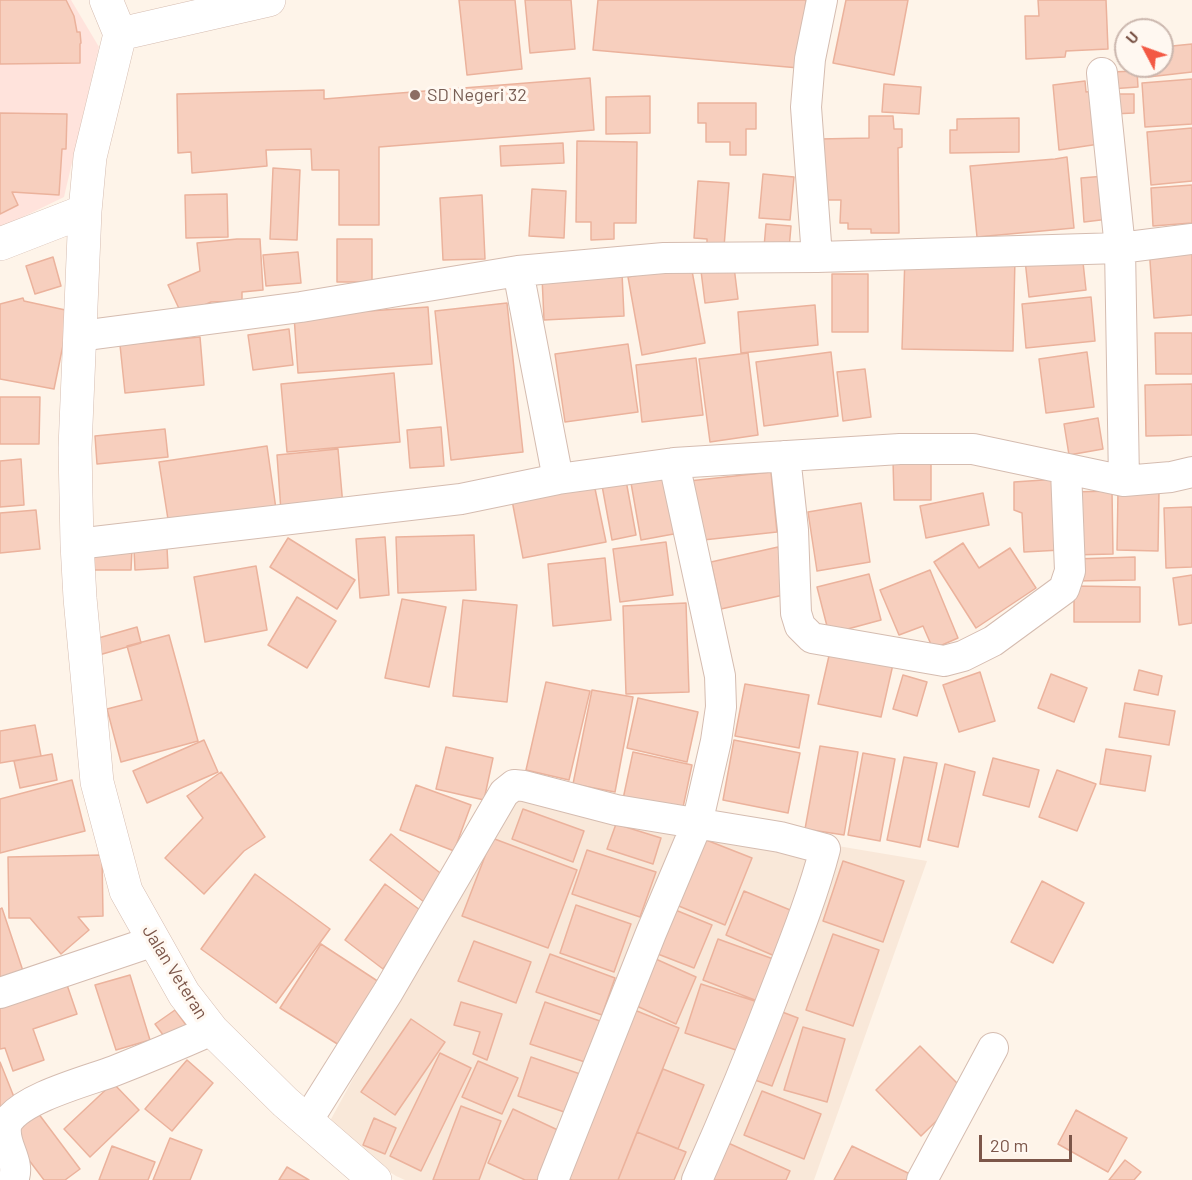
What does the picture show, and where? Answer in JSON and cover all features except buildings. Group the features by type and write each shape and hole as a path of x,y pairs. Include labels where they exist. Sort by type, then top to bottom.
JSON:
{"street":[{"path":"106,0 120,34 269,0"},
{"path":"817,257 806,107 810,59 822,0"},
{"name":"Jalan Veteran","path":"120,34 90,157 85,211 75,448 77,544 97,782 126,891 184,994 212,1030 285,1102 375,1180"},
{"path":"1102,73 1120,248 1124,481"},
{"path":"0,244 85,211"},
{"path":"80,336 301,307 518,271 664,258 817,257 1120,248 1192,239"},
{"path":"518,271 558,479"},
{"path":"77,544 461,499 558,479 674,463 900,449 973,449 1124,481 1171,477 1192,472"},
{"path":"785,456 793,530 796,613 800,626 812,638 828,642 907,653 944,661 963,656 993,641 1064,589 1070,571 1066,470"},
{"path":"553,1180 697,824 716,741 721,707 720,676 674,463"},
{"path":"307,1121 388,992 508,788 514,785 524,786 616,810 780,837 825,849 816,883 771,1003 738,1087 697,1180"},
{"path":"0,993 154,940"},
{"path":"13,1180 15,1168 3,1139 7,1122 15,1113 47,1095 212,1030"},
{"path":"922,1180 993,1048"}],"shaded area":[{"path":"0,0 71,0 99,47 64,197 0,228"},
{"path":"511,791 927,861 814,1180 405,1180 325,1130"}],"place":[{"name":"SD Negeri 32","path":"415,95"}]}
